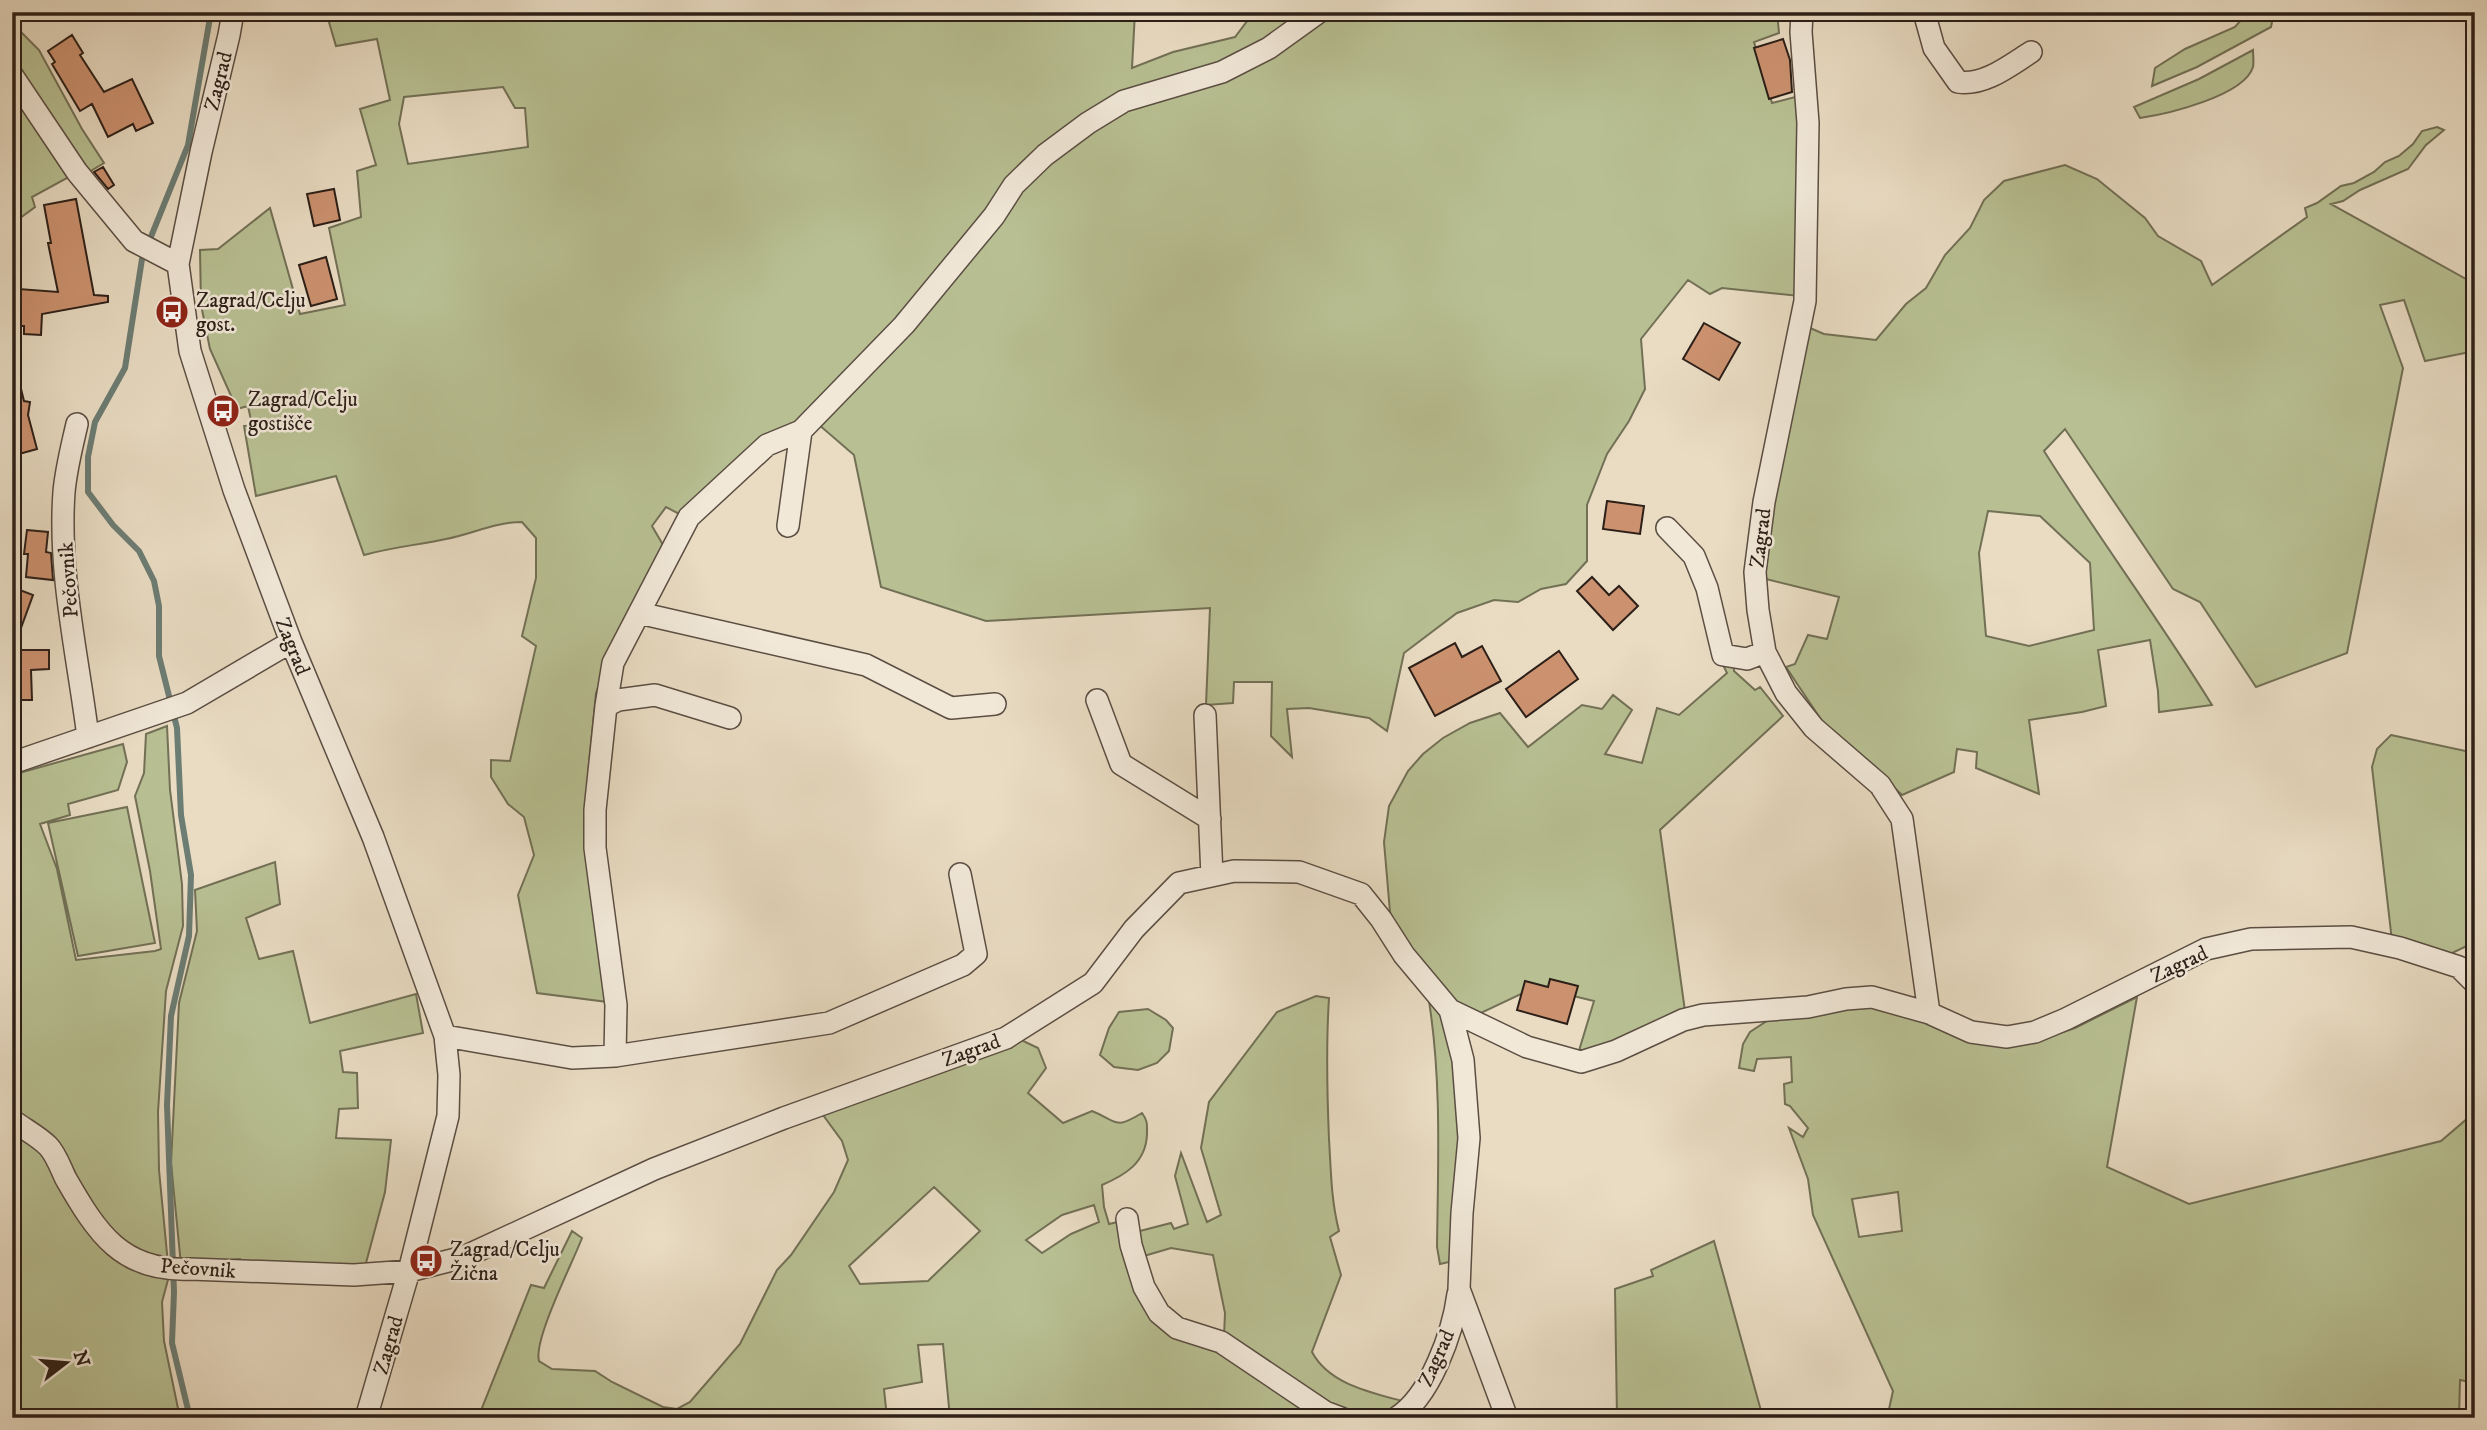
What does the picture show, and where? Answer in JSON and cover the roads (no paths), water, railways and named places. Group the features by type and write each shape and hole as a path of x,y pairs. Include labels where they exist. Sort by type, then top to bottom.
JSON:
{"street":[{"name":"Zagrad","path":"233,12 178,264 190,351 234,490 291,642 373,837 445,1036 449,1075 448,1116 409,1271 366,1418"},
{"path":"615,1056 615,1005 595,848 595,810 606,706 612,663 689,517 767,446 802,431 904,325 993,216 1014,185 1045,155 1088,123 1125,101 1222,72 1269,48 1318,12"},
{"name":"Zagrad","path":"1802,12 1801,33 1808,123 1805,301 1764,502 1755,572 1758,610 1765,652 1786,693 1814,728 1880,785 1902,819 1929,1013"},
{"path":"1924,12 1934,48 1958,82 1970,84 1995,74 2031,52"},
{"path":"12,75 77,172 134,241 156,250 178,264"},
{"name":"Pečovnik","path":"76,424 64,491 64,528 70,620 88,737"},
{"path":"788,526 802,431"},
{"path":"1667,528 1693,556 1707,588 1723,655 1748,659 1765,652"},
{"path":"639,613 866,666 951,708 995,704"},
{"path":"12,763 187,703 291,642"},
{"path":"606,706 618,700 655,695 730,718"},
{"path":"1097,700 1121,764 1210,819"},
{"path":"1205,715 1212,876"},
{"name":"Zagrad","path":"409,1271 464,1257 654,1169 784,1118 1006,1038 1093,983 1135,929 1179,883 1234,871 1299,872 1361,894 1404,955 1450,1010 1527,1047 1581,1062 1616,1051 1683,1020 1703,1015 1808,1007 1872,997 1929,1013 1971,1032 2007,1037 2035,1032 2206,949 2251,939 2351,937 2400,948 2459,967 2475,984"},
{"path":"445,1036 572,1058 615,1056 829,1023 963,965 976,954 960,874"},
{"name":"Zagrad","path":"1396,1418 1416,1402 1431,1378 1456,1315 1469,1138 1463,1060 1450,1010"},
{"name":"Pečovnik","path":"12,1121 49,1147 89,1219 107,1240 132,1259 168,1270 354,1275 409,1271"},
{"path":"1127,1219 1131,1245 1144,1287 1158,1313 1177,1328 1221,1342 1325,1412 1341,1418"},
{"name":"Zagrad","path":"1459,1289 1507,1418"}],"waterway":[{"path":"190,1418 172,1343 174,1292 167,1105 171,1016 189,936 191,875 181,815 177,728 159,656 159,606 154,581 139,551 113,525 88,492 88,457 95,422 125,368 142,259 188,145 211,12"}],"place":[{"name":"Zagrad/Celju gost.","path":"172,312"},
{"name":"Zagrad/Celju gostišče","path":"223,411"},
{"name":"Zagrad/Celju Žična","path":"426,1261"}]}
